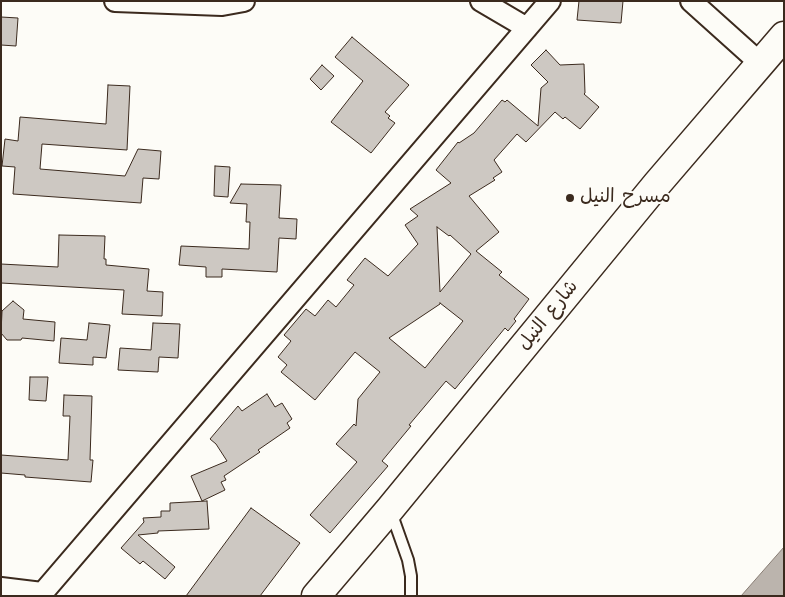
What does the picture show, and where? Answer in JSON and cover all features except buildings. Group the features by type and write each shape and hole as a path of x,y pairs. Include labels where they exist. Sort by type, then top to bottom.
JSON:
{"main road":[{"name":"شارع النيل","path":"316,596 390,509 657,184 784,36"}],"street":[{"path":"115,1 222,5 244,1"},
{"path":"481,1 527,28"},
{"path":"1,588 41,594 550,1"},
{"path":"691,1 760,63"}],"lane":[{"path":"390,509 408,560 411,576 410,596"}],"shaded area":[{"path":"784,547 784,596 741,596"}],"place":[{"name":"مسرح النيل","path":"570,198"}]}
